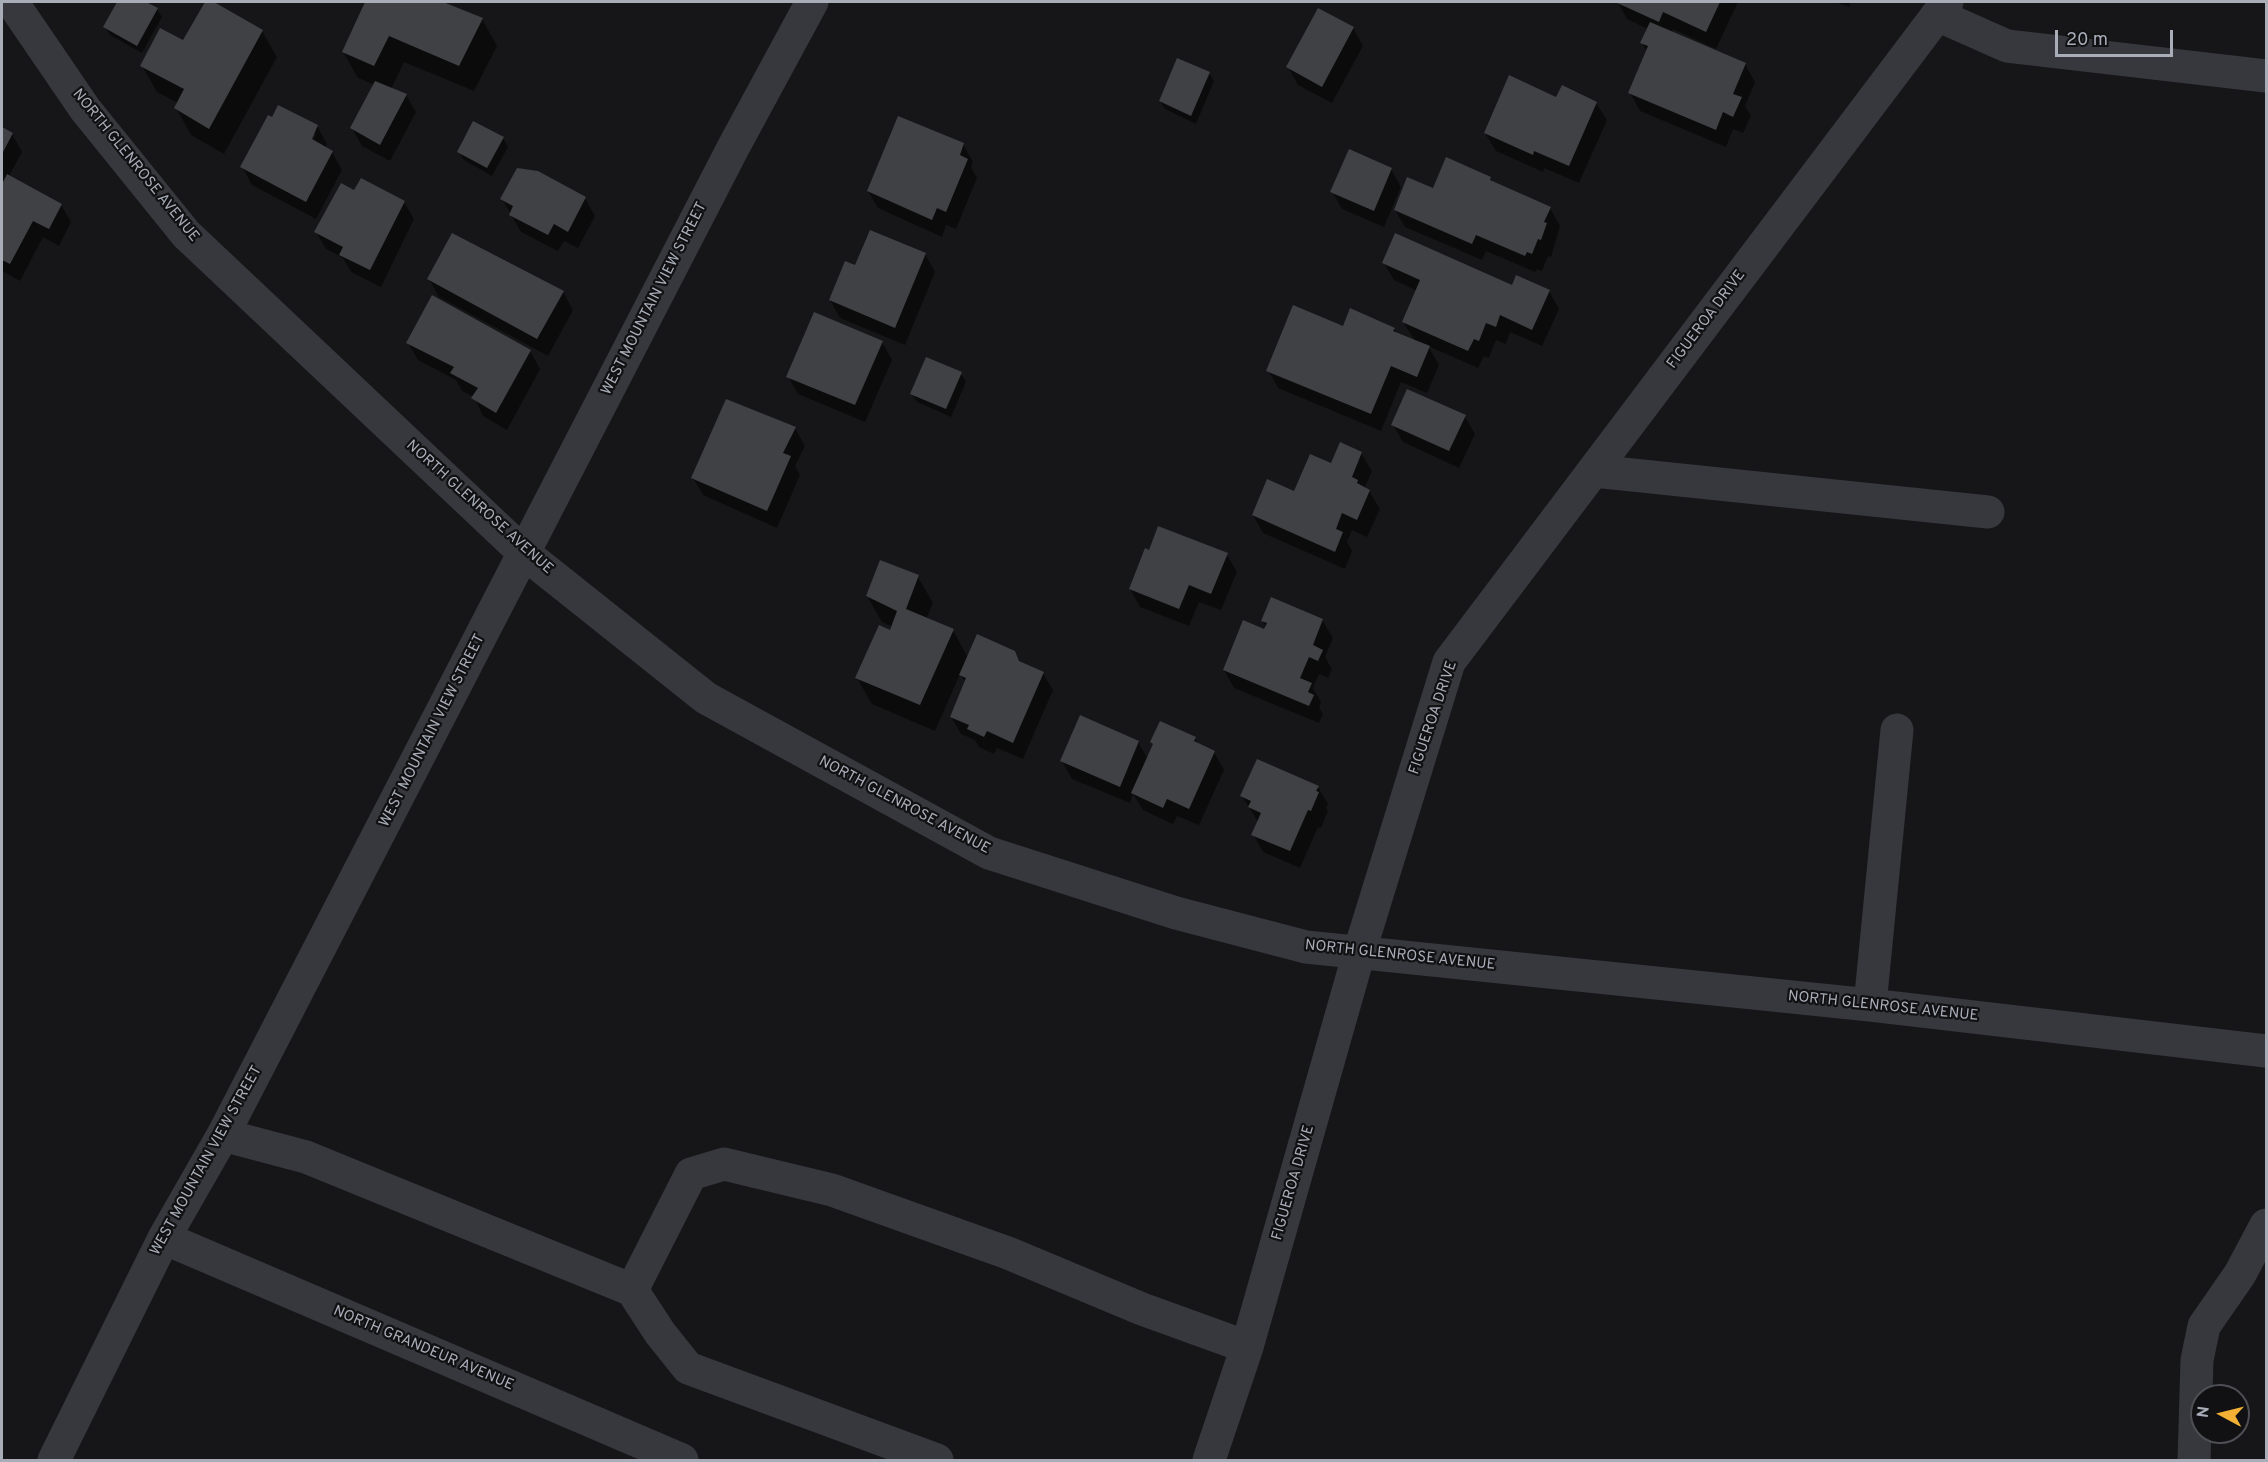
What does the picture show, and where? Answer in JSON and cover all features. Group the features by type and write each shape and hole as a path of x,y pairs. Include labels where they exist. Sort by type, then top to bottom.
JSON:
{"street":[{"name":"NORTH GLENROSE AVENUE","path":"12,2 85,109 186,234 524,553 706,698 989,853 1176,913 1306,947 1870,1005 2266,1051"},
{"name":"WEST MOUNTAIN VIEW STREET","path":"54,1461 164,1238 223,1135 734,146 812,2"},
{"path":"1942,8 2007,46 2266,76"},
{"name":"FIGUEROA DRIVE","path":"1209,1461 1247,1347 1359,953 1449,662 1942,8"},
{"path":"1594,471 1988,512"},
{"path":"1870,1005 1898,730"},
{"path":"223,1135 306,1157 632,1290 660,1333 688,1368 937,1461"},
{"path":"632,1290 691,1174 724,1164 832,1190 1008,1253 1142,1309 1247,1347"},
{"path":"2194,1461 2197,1360 2204,1326 2240,1274 2266,1225"},
{"name":"NORTH GRANDEUR AVENUE","path":"164,1238 682,1461"}],"building":[{"path":"117,2 146,2 158,8 137,46 103,27"},
{"path":"205,2 214,2 263,30 209,129 174,108 184,89 140,66 160,28 183,40"},
{"path":"365,2 443,2 483,18 459,66 389,36 374,66 342,52"},
{"path":"1615,2 1720,2 1706,32 1663,12 1659,22"},
{"path":"1318,8 1354,27 1322,87 1286,67"},
{"path":"1650,22 1746,63 1733,94 1742,97 1733,117 1723,112 1716,130 1628,93 1648,46 1640,43"},
{"path":"1177,58 1210,72 1191,116 1159,101"},
{"path":"1509,75 1556,97 1562,85 1597,102 1569,166 1534,151 1533,155 1484,133"},
{"path":"375,81 407,94 380,145 350,128"},
{"path":"278,105 318,125 312,139 333,151 306,202 240,167 268,115 272,117"},
{"path":"898,116 964,143 960,155 968,159 946,212 937,208 932,220 867,191"},
{"path":"473,121 504,137 487,168 457,152"},
{"path":"2,127 13,133 2,154"},
{"path":"1349,149 1392,168 1374,211 1330,192"},
{"path":"1446,157 1491,177 1490,180 1551,207 1544,222 1547,223 1541,240 1538,239 1532,254 1527,252 1525,256 1476,235 1472,244 1394,210 1407,177 1433,188"},
{"path":"517,168 538,171 586,197 568,232 554,224 548,235 509,215 513,206 500,199"},
{"path":"7,174 62,204 49,229 33,221 10,264 2,260 2,184"},
{"path":"361,178 405,201 370,270 339,255 343,247 314,232 341,183 354,190"},
{"path":"870,230 926,253 895,328 829,300 845,261 855,265"},
{"path":"452,233 564,291 537,339 427,279"},
{"path":"1395,233 1512,285 1516,275 1550,290 1532,330 1500,315 1496,327 1486,323 1479,341 1474,339 1468,351 1402,322 1420,280 1382,263"},
{"path":"432,295 531,350 496,413 471,398 478,388 450,373 454,367 406,343"},
{"path":"1293,305 1343,326 1350,308 1395,328 1393,331 1430,346 1417,377 1391,366 1371,414 1266,371"},
{"path":"814,312 883,341 855,405 786,377"},
{"path":"926,357 962,372 946,409 910,394"},
{"path":"1407,389 1466,415 1449,451 1391,425"},
{"path":"726,399 796,427 783,453 791,456 767,511 691,478"},
{"path":"1340,442 1362,452 1352,477 1358,480 1357,483 1370,490 1357,520 1342,513 1336,529 1343,532 1335,552 1252,515 1267,479 1294,491 1310,454 1331,463"},
{"path":"1158,526 1228,553 1211,594 1189,585 1179,609 1129,589 1145,548 1149,550"},
{"path":"880,560 919,575 906,609 954,629 920,705 855,678 879,625 890,630 897,611 866,596"},
{"path":"1271,597 1323,619 1313,645 1323,650 1318,661 1309,657 1300,678 1312,683 1308,692 1314,695 1309,706 1223,670 1243,620 1264,629 1267,623 1261,621"},
{"path":"977,634 1015,651 1019,661 1044,672 1013,743 987,731 984,737 967,729 969,725 950,717 966,678 959,675"},
{"path":"1080,715 1139,741 1120,787 1060,761"},
{"path":"1160,721 1196,737 1194,741 1215,751 1189,809 1167,799 1163,808 1131,793 1153,744 1150,742"},
{"path":"1257,759 1319,786 1316,791 1319,792 1311,811 1308,810 1290,851 1251,835 1261,813 1248,807 1251,801 1240,796"}]}
